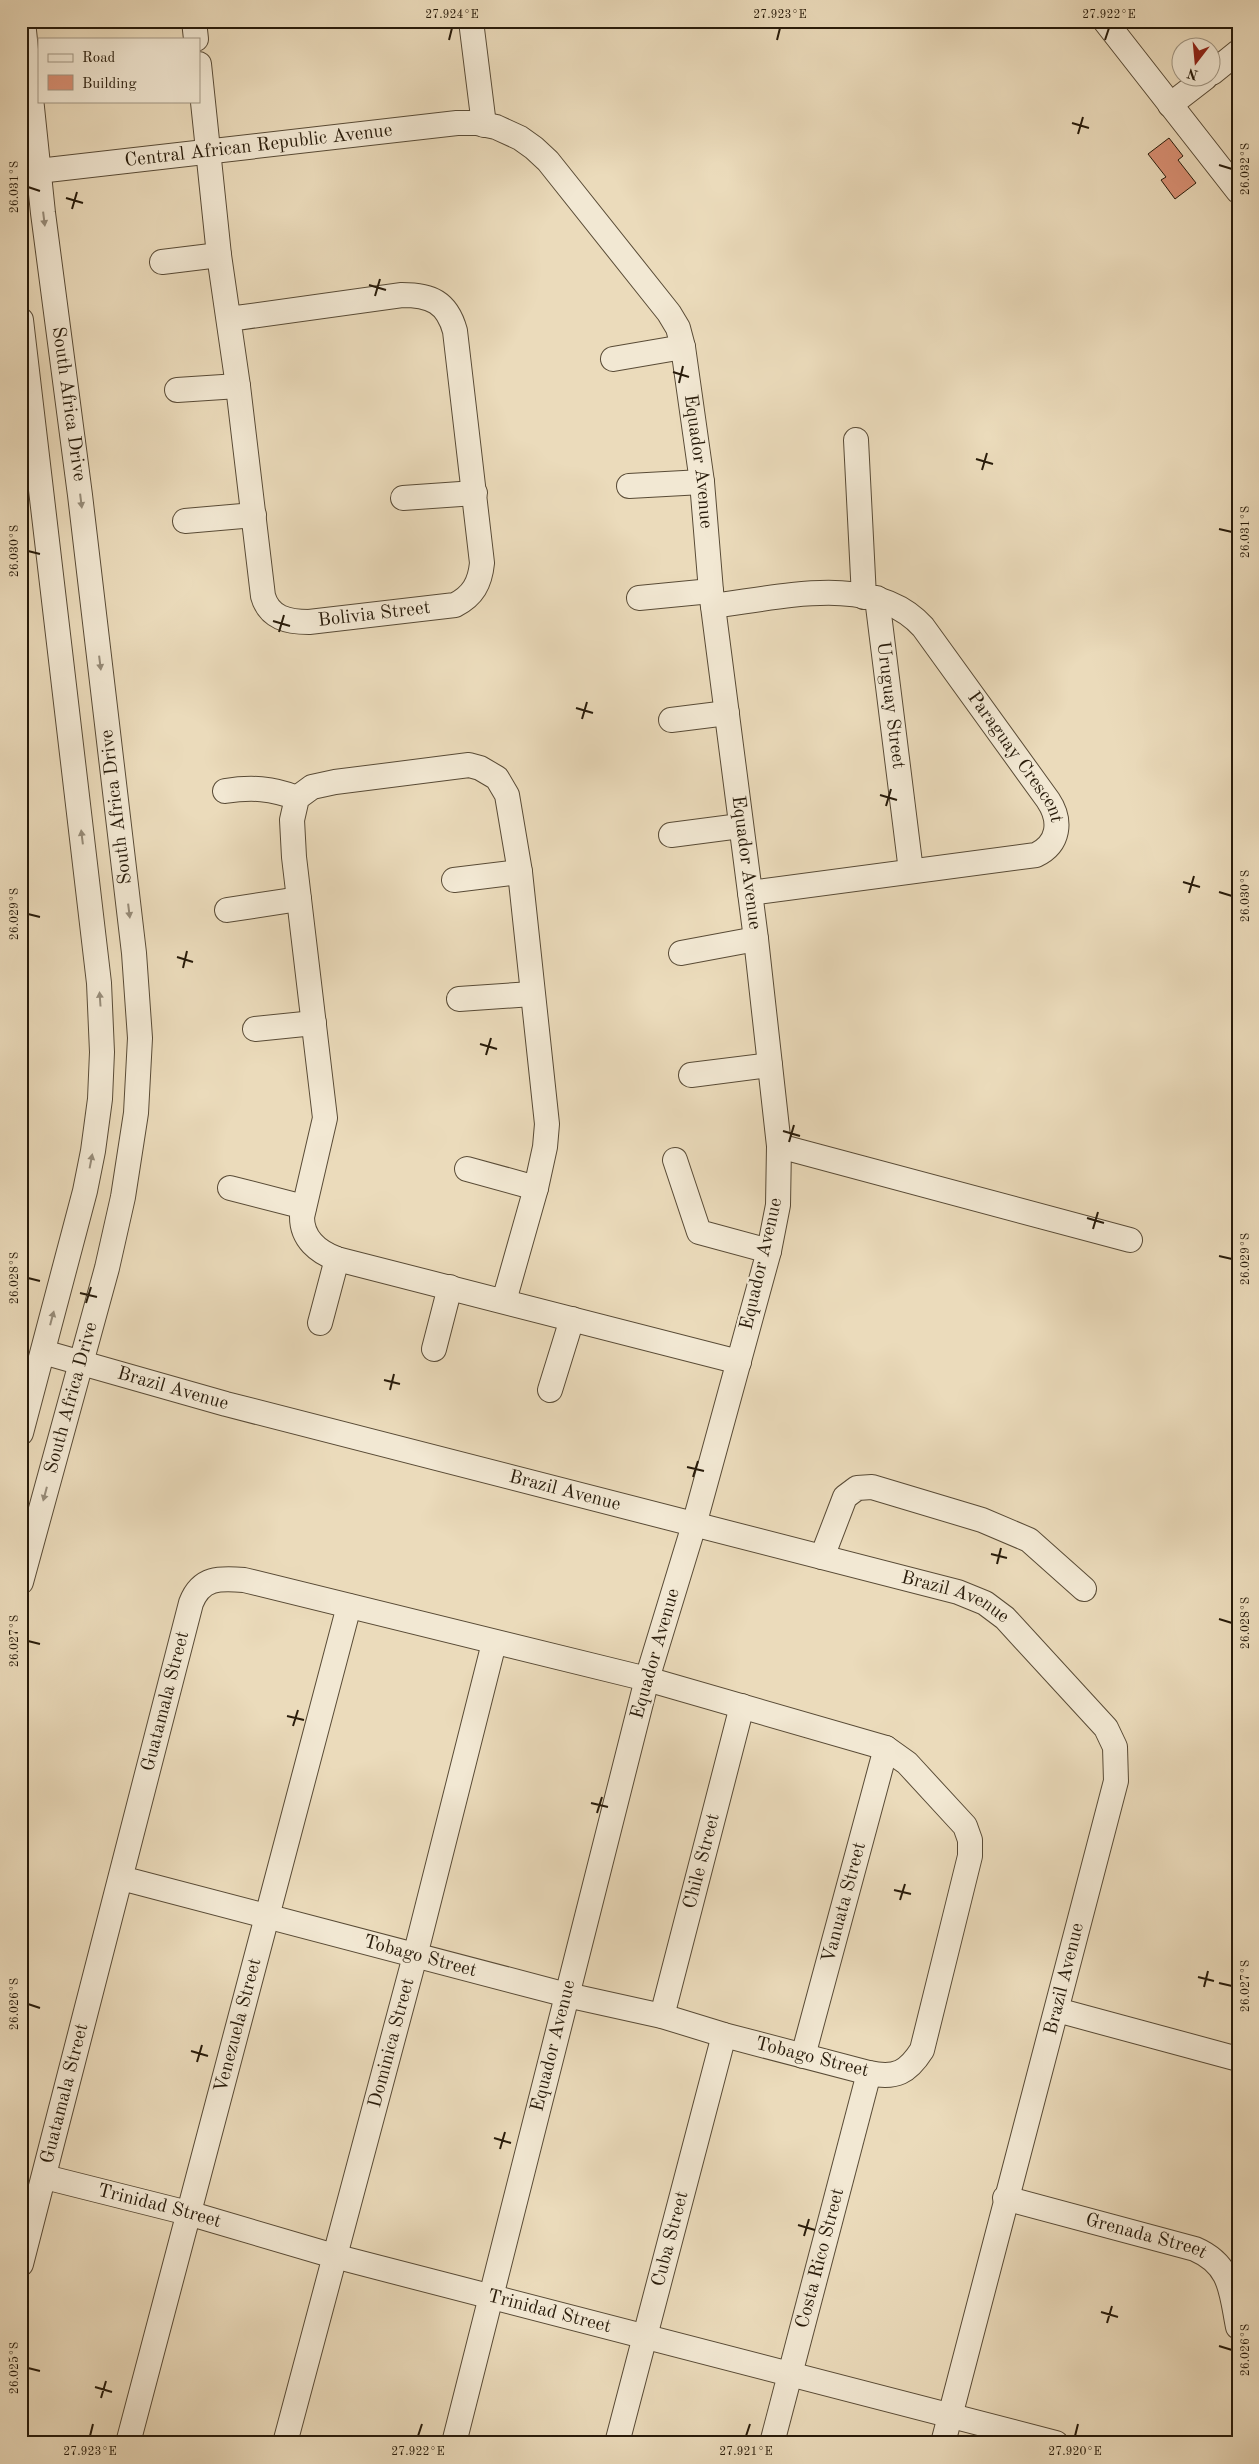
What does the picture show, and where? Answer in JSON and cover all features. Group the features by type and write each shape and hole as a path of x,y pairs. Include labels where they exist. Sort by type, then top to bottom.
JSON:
{"street":[{"name":"South Africa Drive","path":"21,1582 107,1268 132,1146 140,1069 140,1008 80,495 30,172 23,21"},
{"path":"194,21 196,38"},
{"path":"471,21 490,126"},
{"path":"1106,21 1238,191"},
{"path":"1222,65 1238,52"},
{"name":"Bolivia Street","path":"200,72 210,152 219,255 238,386 263,596 268,609 286,620 309,622 448,606 463,601 478,583 481,571 475,493 455,331 452,319 446,309 424,296 402,295 229,319"},
{"path":"1170,105 1192,88"},
{"name":"Central African Republic Avenue","path":"30,172 457,124 490,126"},
{"name":"Equador Avenue","path":"454,2443 647,1679 694,1525 768,1251 778,1205 779,1146 756,939 712,598 702,482 683,347 678,328 669,313 548,161 520,138 490,126"},
{"path":"162,262 219,255"},
{"name":"South Africa Drive","path":"21,320 99,983 102,1028 100,1100 85,1192 21,1433"},
{"path":"613,358 683,347"},
{"path":"178,390 238,386"},
{"name":"Uruguay Street","path":"856,440 870,598 911,871"},
{"path":"629,486 702,482"},
{"path":"403,498 475,493"},
{"path":"185,521 254,515"},
{"name":"Paraguay Crescent","path":"639,598 712,598 828,593 870,598 910,614 923,627 1048,800 1057,818 1055,837 1049,847 1036,855 750,893"},
{"path":"671,720 727,713"},
{"path":"504,1301 536,1188 545,1147 546,1124 520,872 507,795 497,778 480,768 458,765 335,782 312,787 297,798 293,811 292,835 325,1118 304,1207 302,1224 307,1236 315,1246 337,1259 739,1362"},
{"path":"225,791 244,788 267,789 297,798"},
{"path":"672,835 740,826"},
{"path":"454,880 520,872"},
{"path":"227,910 299,899"},
{"path":"681,952 756,939"},
{"path":"459,999 532,994"},
{"path":"255,1029 314,1023"},
{"path":"691,1075 770,1065"},
{"path":"779,1146 1130,1240"},
{"path":"675,1160 699,1232 768,1251"},
{"path":"467,1169 536,1188"},
{"path":"230,1188 304,1207"},
{"path":"320,1324 337,1259"},
{"path":"434,1349 450,1287"},
{"path":"550,1390 572,1319"},
{"name":"Brazil Avenue","path":"43,1352 226,1404 950,1590 984,1603 1005,1618 1096,1716 1112,1737 1117,1759 1116,1781 1057,2010 1005,2198 943,2443"},
{"path":"822,1557 845,1496 857,1488 872,1487 982,1520 1030,1540 1084,1589"},
{"name":"Guatamala Street","path":"21,2264 191,1603 200,1587 210,1580 244,1580 494,1643 647,1679"},
{"name":"Venezuela Street","path":"128,2443 188,2212 269,1915 349,1606"},
{"name":"Dominica Street","path":"285,2443 415,1956 494,1643"},
{"name":"Tobago Street","path":"121,1878 269,1915 567,1996 662,2016 724,2035 870,2073 889,2075 903,2072 914,2063 922,2050 970,1856 970,1840 966,1826 907,1763 886,1748 647,1679"},
{"name":"Chile Street","path":"662,2016 742,1706"},
{"name":"Vanuata Street","path":"803,2056 886,1748"},
{"path":"1057,2010 1238,2059"},
{"name":"Cuba Street","path":"617,2443 724,2035"},
{"name":"Costa Rico Street","path":"772,2443 870,2073"},
{"name":"Trinidad Street","path":"44,2177 188,2212 334,2256 790,2372 1056,2443"},
{"name":"Grenada Street","path":"1005,2198 1195,2249 1209,2255 1217,2262 1225,2274 1238,2328"}],"building":[{"path":"1169,138 1183,156 1178,160 1196,183 1175,199 1161,180 1166,177 1148,154"}]}
